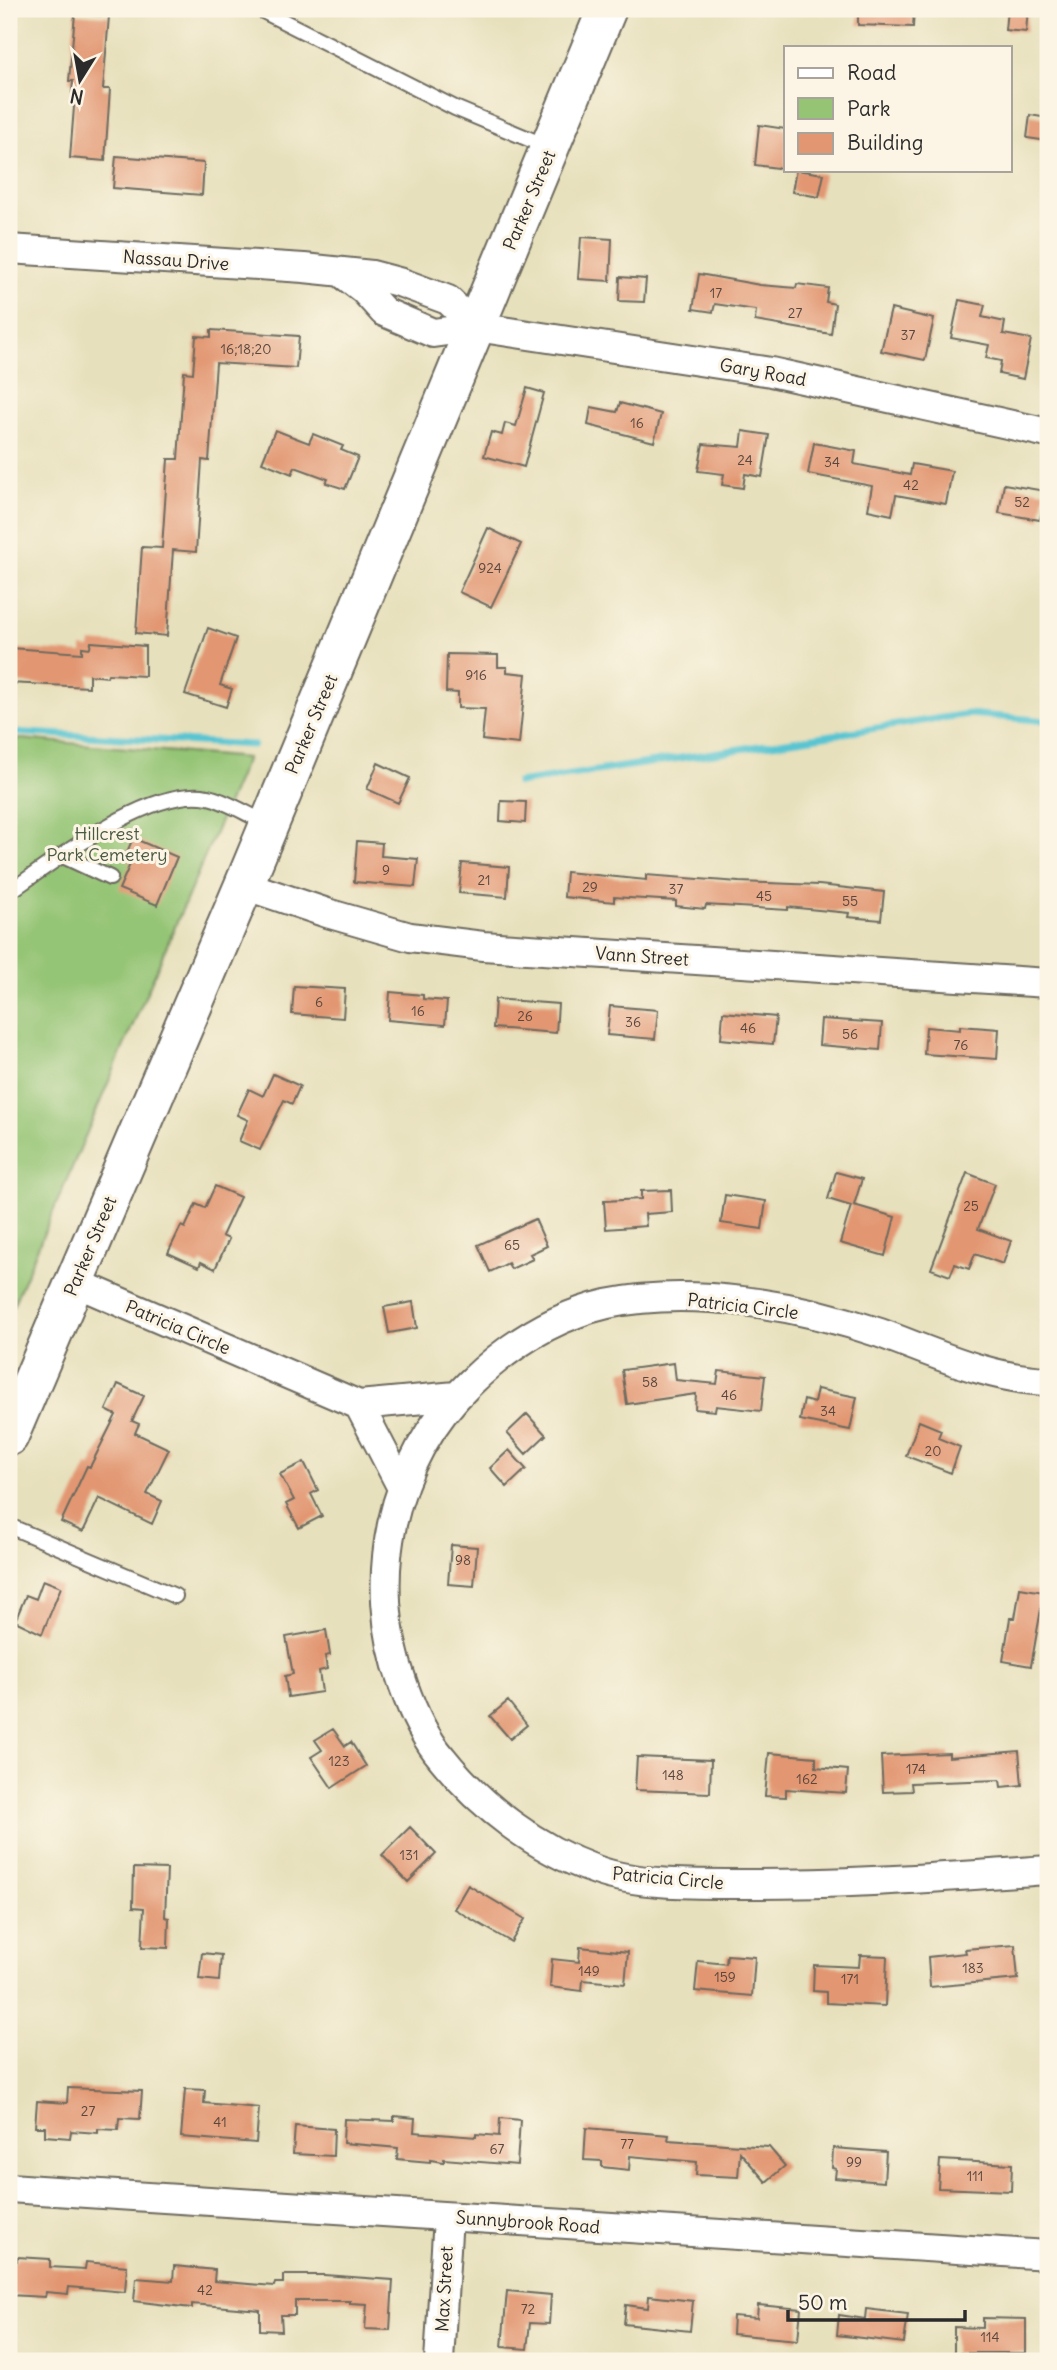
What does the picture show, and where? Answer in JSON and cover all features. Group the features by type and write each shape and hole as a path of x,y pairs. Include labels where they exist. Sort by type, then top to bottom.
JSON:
{"main road":[{"name":"Parker Street","path":"9,1436 244,885 607,9"}],"street":[{"name":"Nassau Drive","path":"9,249 304,268 342,273 364,290 384,312 433,333 476,327"},
{"name":"Gary Road","path":"476,327 771,372 1048,433"},
{"name":"Vann Street","path":"244,885 410,937 483,946 1048,983"},
{"name":"Patricia Circle","path":"74,1282 359,1405 456,1396"},
{"name":"Patricia Circle","path":"1048,1381 995,1375 880,1333 812,1315 741,1301 674,1298 608,1304 575,1313 546,1326 494,1360 456,1396 427,1437 410,1467 396,1502 384,1586 388,1632 396,1666 412,1710 440,1756 475,1794 513,1826 555,1852 600,1871 649,1880 697,1884 835,1883 1048,1870"},
{"path":"359,1405 402,1488"},
{"name":"Sunnybrook Road","path":"9,2188 1048,2255"},
{"name":"Max Street","path":"439,2361 448,2217"}],"lane":[{"path":"259,9 455,108 551,148"},
{"path":"9,892 107,827 176,797 209,797 269,824"},
{"path":"63,856 110,878"},
{"path":"9,1526 174,1596"}],"green space":[{"name":"Hillcrest Park Cemetery","path":"9,738 247,758 9,1315"}],"building":[{"path":"858,9 914,9 913,27 858,25"},
{"path":"1007,9 1028,9 1026,32 1005,30"},
{"path":"75,14 109,16 103,89 110,89 105,161 70,158 75,94 72,93 73,81 69,81"},
{"path":"1030,115 1048,118 1048,141 1027,138"},
{"path":"759,125 784,129 784,169 755,165"},
{"path":"116,156 204,163 202,195 113,188"},
{"path":"796,172 824,174 819,197 792,192"},
{"path":"581,237 612,239 610,281 578,279"},
{"path":"699,274 760,285 796,288 797,284 828,288 826,302 835,304 831,334 755,321 756,310 715,304 713,312 693,309"},
{"path":"620,277 646,279 644,302 619,301"},
{"path":"959,300 985,305 982,317 1005,322 1003,334 1031,339 1023,379 999,374 1001,361 986,358 989,345 951,338"},
{"path":"891,309 934,319 925,360 881,351"},
{"path":"211,330 299,336 296,368 216,363 209,461 202,460 196,552 173,550 167,636 136,633 142,547 162,548 168,459 178,459 184,372 193,373 196,336 211,337"},
{"path":"527,388 544,393 524,467 484,456 491,432 502,435 505,423 516,426"},
{"path":"620,403 661,414 654,442 588,425 591,407 617,412"},
{"path":"275,430 309,443 313,434 343,446 341,450 358,457 345,489 326,483 328,479 295,467 292,474 262,462"},
{"path":"743,431 769,435 762,477 745,474 743,488 722,485 724,474 698,471 703,444 741,447"},
{"path":"814,443 856,451 854,464 910,475 912,464 952,471 946,504 896,495 892,515 868,510 872,486 808,474"},
{"path":"1004,484 1045,491 1040,520 999,513"},
{"path":"488,528 521,544 491,607 459,592"},
{"path":"208,628 236,638 220,685 232,689 226,707 185,694"},
{"path":"91,642 145,646 145,676 89,675 89,687 9,683 10,648 82,653 82,647 90,648"},
{"path":"447,654 498,655 498,667 507,667 507,672 526,674 519,744 482,740 485,709 458,708 458,693 446,692"},
{"path":"378,763 410,778 398,803 367,789"},
{"path":"501,801 526,802 525,823 500,821"},
{"path":"133,838 177,857 157,905 119,889 131,862 124,859"},
{"path":"357,841 382,843 381,856 418,859 415,887 354,882"},
{"path":"462,863 509,867 507,897 459,893"},
{"path":"566,872 646,880 646,875 819,885 884,892 881,920 848,917 849,913 788,907 788,910 706,905 705,909 676,906 676,901 614,897 614,902 564,897"},
{"path":"294,986 345,989 343,1018 292,1014"},
{"path":"390,992 423,995 423,999 447,1001 445,1025 388,1020"},
{"path":"495,999 558,1004 556,1033 493,1028"},
{"path":"610,1006 658,1010 655,1039 607,1035"},
{"path":"723,1012 776,1017 773,1044 721,1039"},
{"path":"821,1019 882,1023 880,1050 819,1045"},
{"path":"960,1026 999,1029 997,1059 924,1054 926,1027 960,1030"},
{"path":"273,1074 300,1086 292,1104 284,1100 260,1150 239,1141 248,1120 237,1115 249,1089 263,1096"},
{"path":"836,1172 862,1179 854,1205 895,1217 885,1256 840,1243 851,1206 828,1199"},
{"path":"967,1173 995,1184 978,1229 1011,1241 1003,1264 975,1254 969,1269 955,1264 950,1276 931,1269"},
{"path":"215,1186 240,1197 222,1236 229,1239 215,1269 201,1262 199,1267 168,1253 181,1226 185,1228 196,1204 205,1208"},
{"path":"671,1190 672,1212 645,1214 646,1226 606,1229 604,1201 641,1199 641,1191"},
{"path":"725,1195 766,1201 762,1229 721,1223"},
{"path":"535,1219 547,1246 530,1254 533,1259 511,1269 508,1263 490,1272 478,1245"},
{"path":"413,1302 417,1328 389,1333 384,1307"},
{"path":"674,1363 676,1380 717,1384 719,1371 765,1376 761,1411 716,1406 715,1411 695,1409 696,1394 627,1404 622,1370"},
{"path":"118,1384 144,1396 132,1421 139,1424 135,1433 169,1449 147,1494 162,1501 152,1524 99,1498 83,1532 61,1522 87,1466 90,1467 116,1415 106,1410"},
{"path":"817,1389 857,1397 850,1430 800,1420 804,1400 814,1403"},
{"path":"527,1414 546,1435 526,1454 507,1433"},
{"path":"919,1421 941,1430 938,1438 960,1447 951,1473 906,1456"},
{"path":"509,1450 526,1469 507,1487 490,1468"},
{"path":"304,1462 318,1490 311,1494 322,1516 299,1528 286,1504 294,1500 280,1474"},
{"path":"451,1545 477,1547 474,1586 448,1584"},
{"path":"43,1580 61,1587 42,1634 15,1621 26,1595 36,1599"},
{"path":"1020,1588 1044,1592 1031,1666 1003,1661 1010,1618 1015,1618"},
{"path":"326,1630 330,1655 325,1656 327,1669 319,1671 322,1692 288,1697 285,1676 293,1674 286,1637"},
{"path":"508,1701 527,1725 510,1739 490,1716"},
{"path":"333,1729 345,1746 351,1742 366,1766 332,1788 311,1757 322,1750 315,1740"},
{"path":"1019,1751 1022,1785 1001,1787 1000,1780 911,1783 912,1791 883,1792 881,1756 949,1753 949,1757"},
{"path":"769,1753 816,1757 816,1767 848,1770 846,1793 786,1789 786,1797 765,1796"},
{"path":"637,1757 711,1760 710,1793 635,1790"},
{"path":"410,1827 436,1854 408,1882 382,1855"},
{"path":"134,1868 167,1869 165,1917 169,1918 168,1948 142,1947 144,1908 133,1907"},
{"path":"468,1885 525,1919 511,1942 454,1909"},
{"path":"1015,1945 1018,1979 930,1987 928,1957 966,1953 965,1949"},
{"path":"580,1947 628,1952 625,1984 583,1980 582,1991 550,1987 552,1959 579,1962"},
{"path":"202,1953 221,1955 219,1981 199,1979"},
{"path":"727,1955 755,1957 752,1996 695,1991 698,1961 726,1964"},
{"path":"860,1955 887,1956 885,2006 826,2003 826,1992 813,1991 814,1965 859,1967"},
{"path":"68,2088 142,2091 140,2119 119,2118 118,2130 98,2129 98,2133 71,2131 70,2138 45,2136 45,2127 35,2127 37,2101 67,2103"},
{"path":"185,2089 205,2090 204,2103 259,2108 256,2143 181,2137"},
{"path":"394,2116 415,2118 414,2132 476,2137 476,2134 499,2136 500,2118 520,2120 517,2165 444,2159 444,2162 397,2159 398,2148 343,2143 344,2119 394,2121"},
{"path":"295,2126 334,2129 333,2156 293,2154"},
{"path":"586,2128 669,2135 668,2140 769,2147 785,2166 766,2182 740,2152 738,2177 696,2175 697,2162 630,2156 629,2170 602,2167 602,2161 584,2160"},
{"path":"833,2148 886,2152 884,2182 835,2178 836,2169 832,2168"},
{"path":"940,2160 1012,2164 1011,2191 938,2188"},
{"path":"17,2257 50,2259 50,2267 85,2269 86,2262 127,2266 125,2292 69,2287 68,2294 46,2292 45,2297 9,2295 9,2260 17,2261"},
{"path":"174,2266 215,2270 214,2281 274,2286 275,2283 283,2283 283,2275 393,2280 390,2330 365,2329 367,2304 350,2301 295,2301 295,2315 281,2315 282,2331 260,2330 260,2310 192,2304 192,2308 134,2301 136,2278 173,2281"},
{"path":"507,2291 551,2295 549,2324 530,2323 527,2349 502,2347"},
{"path":"649,2296 693,2301 690,2331 624,2324 626,2305 648,2308"},
{"path":"758,2305 801,2309 798,2340 732,2334 733,2316 757,2318"},
{"path":"866,2309 908,2314 904,2343 837,2335 839,2315 865,2319"},
{"path":"983,2318 1026,2319 1026,2353 954,2353 954,2327 983,2328"}],"waterway":[{"path":"518,783 968,714 1048,721"},
{"path":"9,732 253,745"}]}
